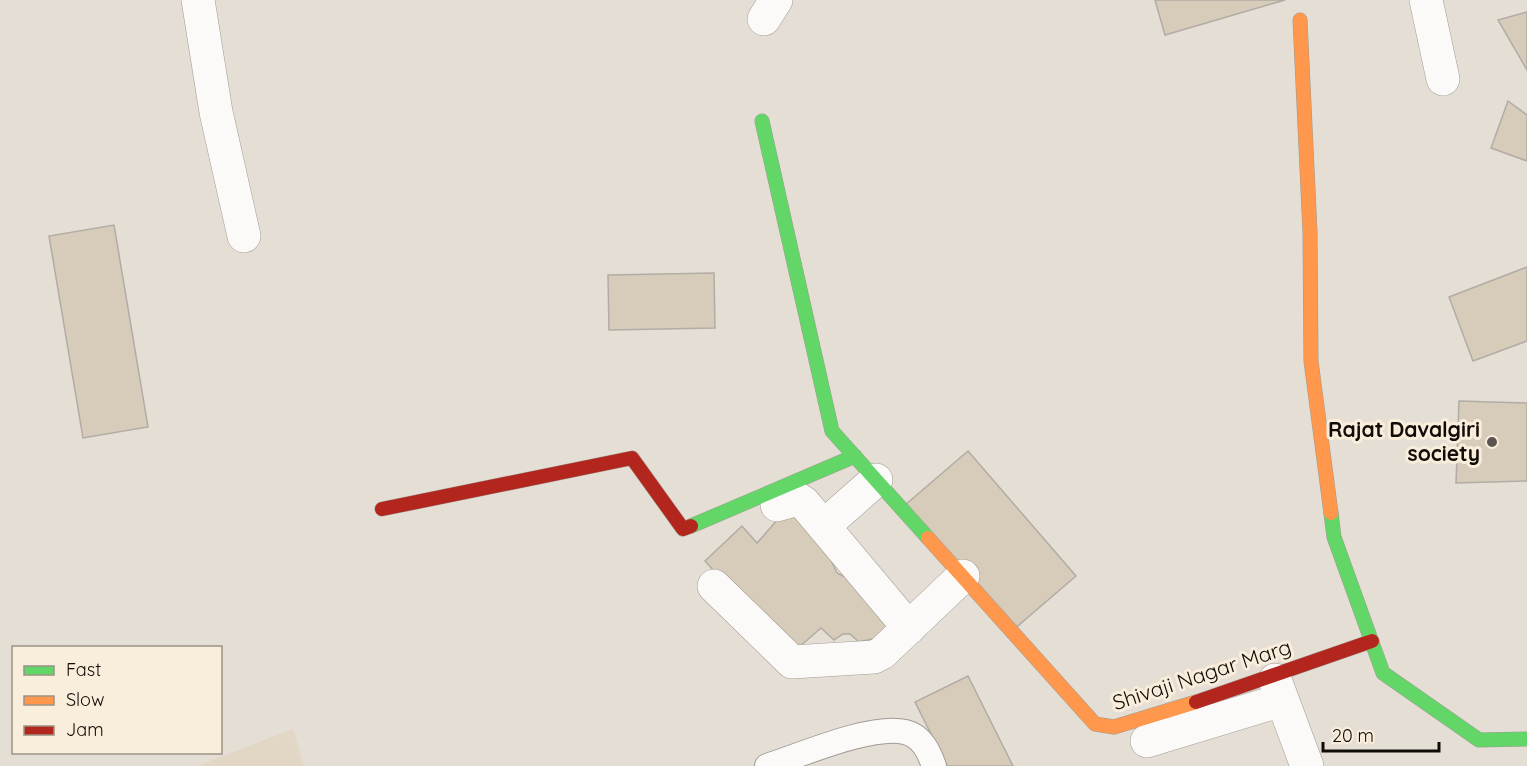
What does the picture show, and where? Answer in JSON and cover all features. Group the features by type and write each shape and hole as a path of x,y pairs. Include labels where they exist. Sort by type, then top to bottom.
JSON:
{"street":[{"path":"198,0 216,111 244,236"},
{"path":"1426,0 1443,79"},
{"path":"1300,20 1310,232 1311,362 1334,537 1383,673 1479,740 1527,739"},
{"name":"Shivaji Nagar Marg","path":"762,121 832,431 1095,724 1114,727 1148,743"},
{"path":"382,509 632,458 683,529 865,468"},
{"path":"824,526 865,468"},
{"path":"777,505 798,499 804,503 909,628"},
{"path":"714,586 792,662 874,657 882,653 963,576"},
{"name":"Shivaji Nagar Marg","path":"1278,688 1372,641"},
{"path":"1148,743 1278,688 1307,766"}],"lane":[{"path":"767,766 865,734 885,731 906,732 917,738 928,750 934,766"}],"shaded area":[{"path":"293,729 304,766 197,766"}],"building":[{"path":"1155,0 1285,0 1165,35"},
{"path":"1527,12 1527,70 1498,20"},
{"path":"1508,101 1527,115 1527,161 1491,148"},
{"path":"114,225 148,427 83,438 49,236"},
{"path":"1527,267 1527,341 1473,361 1449,297"},
{"path":"714,273 715,328 609,330 608,275"},
{"name":"Rajat Davalgiri society","path":"1459,401 1527,403 1527,481 1456,483"},
{"path":"968,451 1076,576 1013,630 905,505"},
{"path":"809,513 837,573 865,587 891,616 881,637 859,642 850,634 843,634 834,640 821,628 790,655 705,561 742,526 757,543 779,518"},
{"path":"968,676 1013,766 947,766 915,702"}],"traffic: fast":[{"path":"762,121 832,431 928,538"},
{"path":"691,526 855,456"},
{"path":"1331,513 1334,537 1383,673 1479,740 1527,739"}],"traffic: slow":[{"path":"1300,20 1310,232 1311,361 1331,513"},
{"path":"928,538 1095,724 1114,727 1196,702"}],"traffic: jam":[{"path":"382,509 632,458 683,529 691,526"},
{"path":"1196,702 1372,641"}],"place":[{"name":"Rajat Davalgiri society","path":"1492,442"}]}
